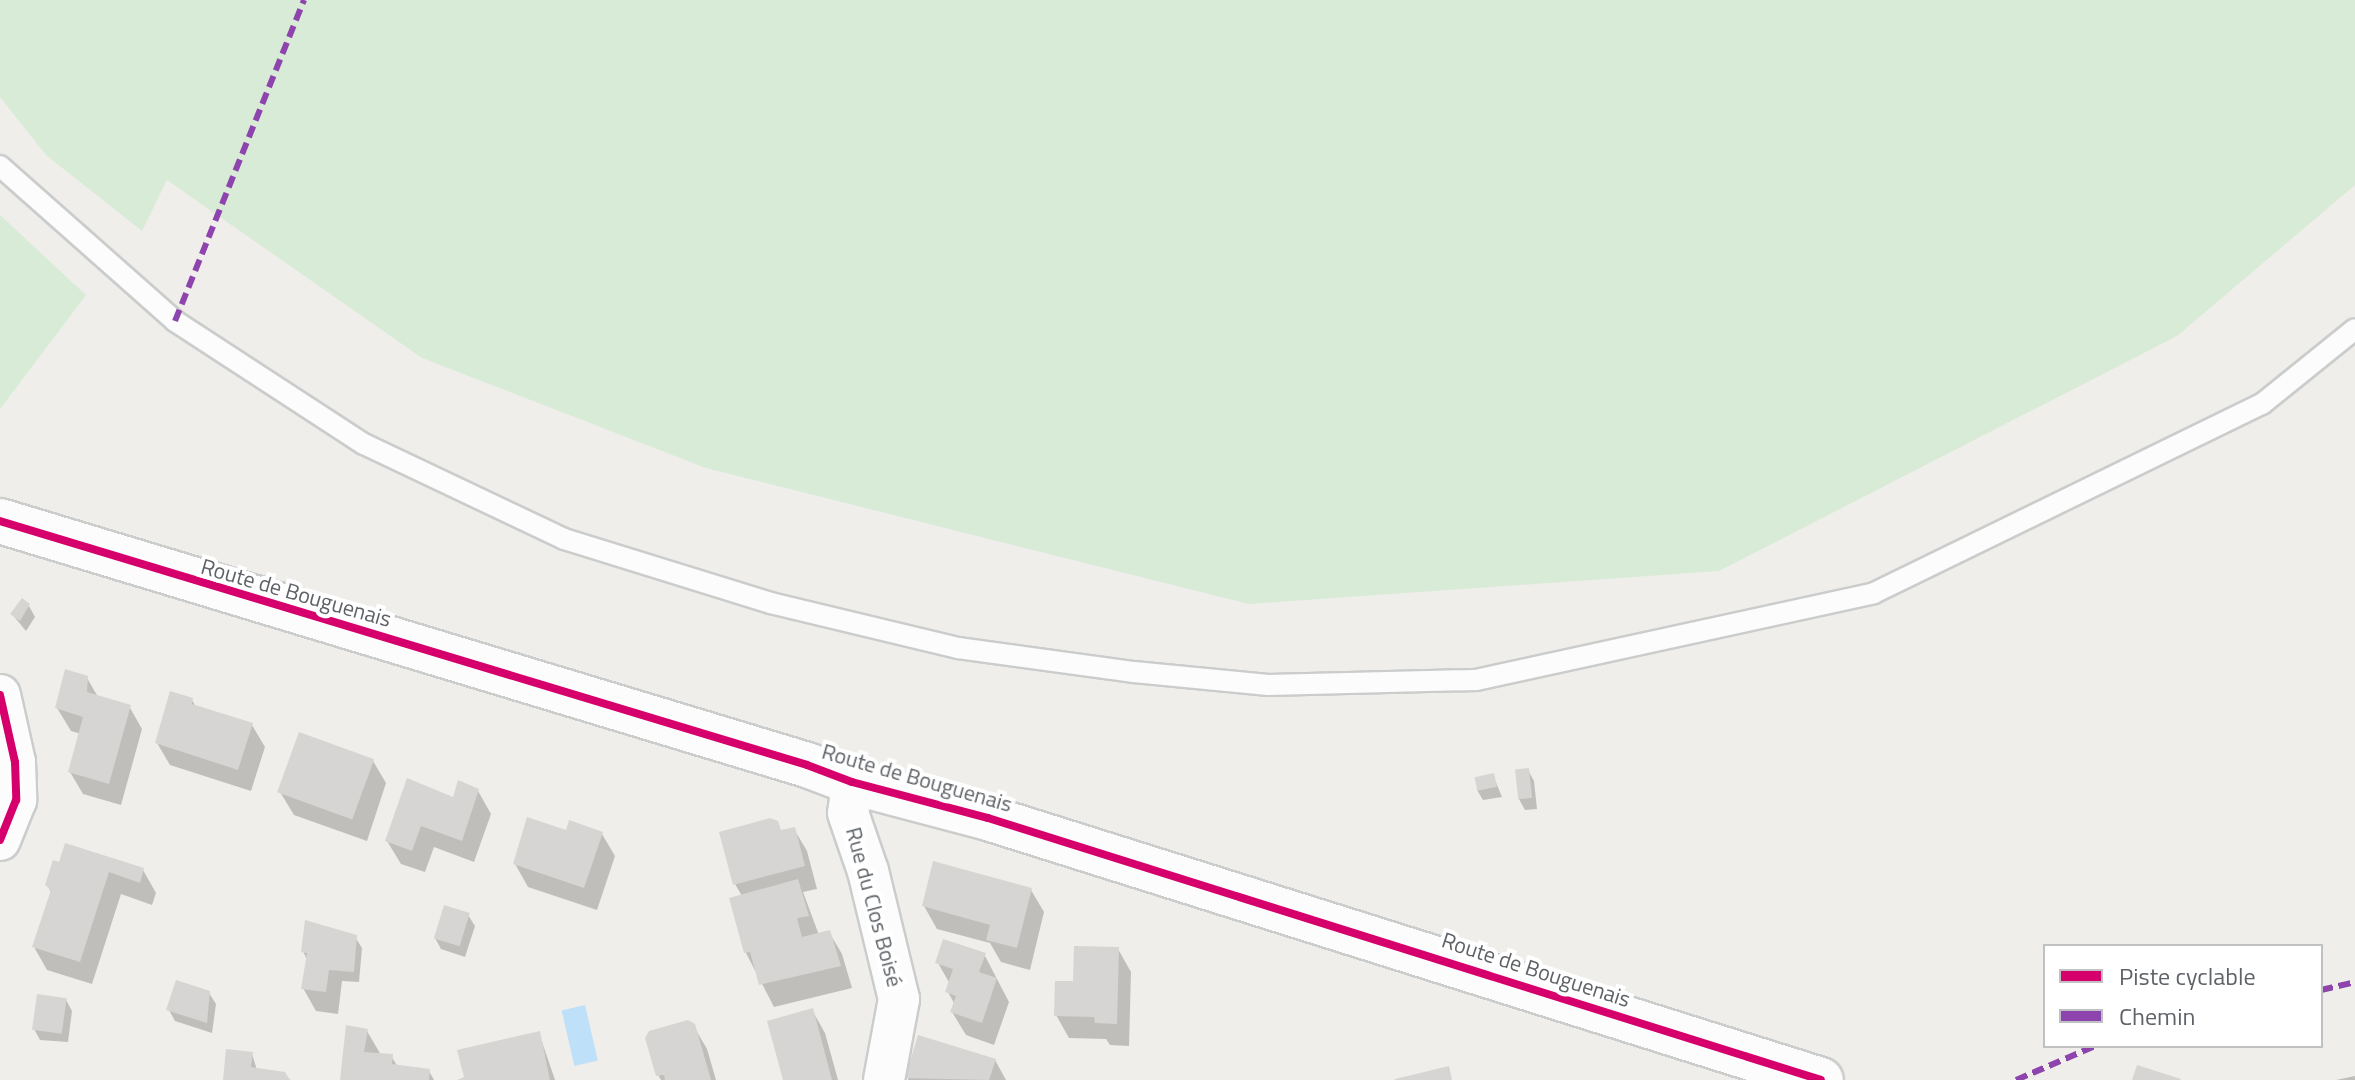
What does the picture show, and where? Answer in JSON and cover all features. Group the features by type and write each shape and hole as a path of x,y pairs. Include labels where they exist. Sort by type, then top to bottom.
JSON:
{"street":[{"name":"Route de Bouguenais","path":"0,521 807,765 852,782 988,818 1813,1079"},
{"path":"0,695 15,762 16,800 0,840"},
{"name":"Rue du Clos Boisé","path":"852,782 848,813 868,871 899,999 884,1080"}],"lane":[{"path":"0,166 175,321 364,444 564,539 771,603 958,648 1134,672 1268,685 1476,680 1874,593 2262,404 2355,329"}],"green space":[{"path":"0,0 2355,0 2355,185 2177,336 1719,571 1249,604 706,468 422,358 167,180 142,231 46,155 0,97"},
{"path":"0,215 86,295 0,409"}],"water":[{"path":"585,1005 598,1061 574,1066 562,1010"}],"building":[{"path":"22,598 30,604 20,621 10,614"},
{"path":"65,669 88,676 87,692 131,705 109,784 68,772 83,717 55,708"},
{"path":"170,691 193,698 192,704 253,723 238,770 155,743"},
{"path":"299,732 374,759 352,820 277,792"},
{"path":"1529,768 1532,798 1518,799 1515,769"},
{"path":"1494,773 1497,787 1477,791 1474,777"},
{"path":"407,778 453,797 458,780 479,789 462,841 421,826 412,851 385,841"},
{"path":"527,817 566,830 569,820 603,832 584,888 513,864"},
{"path":"770,818 778,821 781,830 795,827 805,866 733,885 719,832"},
{"path":"65,843 144,868 140,883 109,872 80,962 32,947 51,890 45,885 53,860 59,862"},
{"path":"933,861 1032,888 1017,948 986,940 990,925 922,906"},
{"path":"798,879 809,916 797,918 802,937 830,930 841,966 759,985 750,952 744,953 729,898"},
{"path":"444,905 470,913 460,946 434,938"},
{"path":"305,920 357,935 354,972 329,970 326,992 301,989 307,953 301,952"},
{"path":"943,939 986,953 979,972 997,978 982,1023 950,1012 956,996 945,992 953,969 935,963"},
{"path":"1074,946 1119,947 1117,1024 1095,1023 1094,1017 1054,1016 1055,981 1073,981"},
{"path":"176,980 210,991 207,1023 166,1010"},
{"path":"37,994 67,998 62,1034 32,1030"},
{"path":"813,1008 832,1080 783,1080 767,1021"},
{"path":"688,1020 695,1024 711,1080 665,1080 664,1075 656,1076 645,1038 649,1031"},
{"path":"346,1025 368,1029 364,1052 393,1054 392,1064 430,1069 429,1080 340,1080"},
{"path":"540,1031 550,1080 457,1080 464,1077 457,1050"},
{"path":"918,1035 996,1059 989,1080 905,1078"},
{"path":"226,1049 253,1052 251,1067 285,1072 290,1080 223,1080"},
{"path":"2137,1065 2181,1079 2132,1080"},
{"path":"1449,1066 1452,1080 1395,1080 1395,1079"}],"marked path":[{"path":"175,321 304,0"},
{"path":"2323,990 2355,982"},
{"path":"2016,1080 2090,1048"}],"cycle path":[{"path":"0,521 807,765 852,782 988,818 1821,1080"},
{"path":"0,695 15,762 16,800 0,840"}]}
